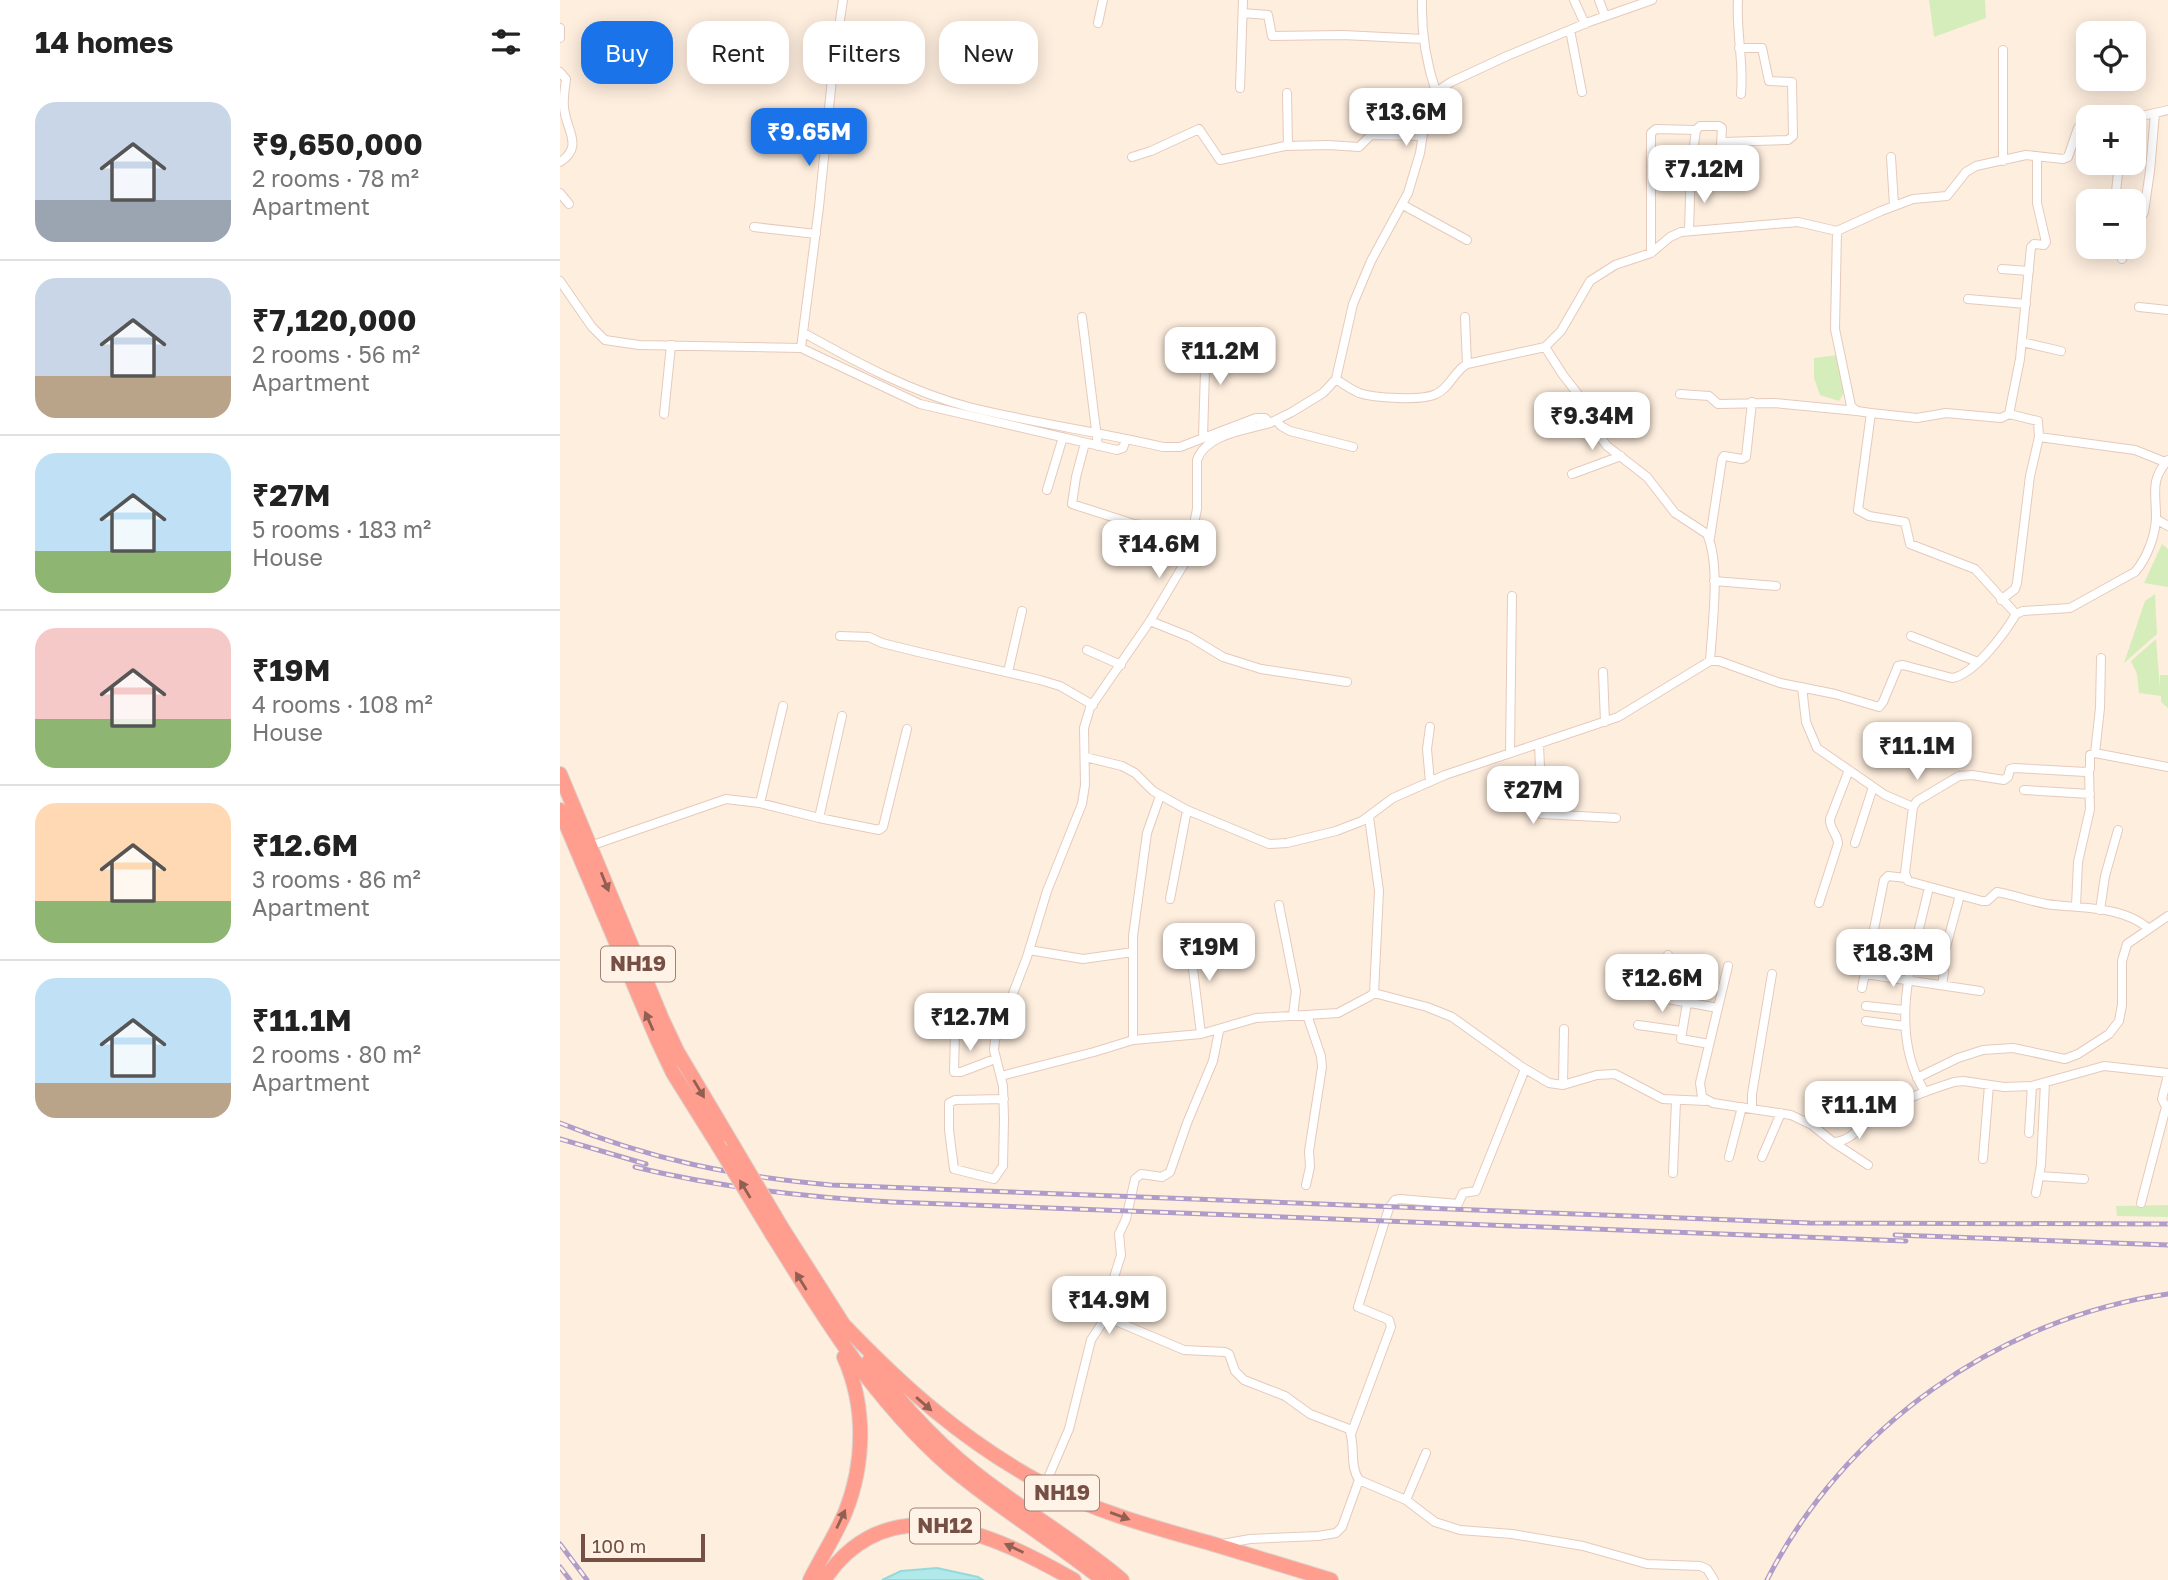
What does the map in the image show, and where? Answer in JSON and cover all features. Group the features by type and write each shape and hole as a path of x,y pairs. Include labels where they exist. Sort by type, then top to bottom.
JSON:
{"highway":[{"name":"NH19","path":"560,774 677,1051 734,1147 777,1231"},
{"name":"NH19","path":"560,810 673,1073 777,1231 881,1397 930,1448 967,1480 1103,1580"},
{"name":"NH19","path":"835,1325 932,1411 978,1444 1045,1485 1122,1517 1331,1580"},
{"name":"NH19","path":"810,1580 845,1514 855,1483 860,1448 859,1409 835,1325"},
{"name":"NH19","path":"835,1325 936,1439 985,1482 1122,1580"},
{"name":"NH12","path":"824,1580 843,1556 877,1534 912,1525 934,1525 952,1527 997,1540 1074,1580"}],"street":[{"path":"803,342 843,0"},
{"path":"1098,23 1103,0"},
{"path":"1240,88 1243,0"},
{"path":"1422,0 1427,64 1436,92"},
{"path":"1574,0 1584,24"},
{"path":"1600,0 1605,16"},
{"path":"1004,1099 955,1100 948,1103 954,1169 994,1179 999,1174 1003,1159 1004,1099 996,1040 1047,891 1082,804 1084,728 1093,705 1150,621 1187,559 1197,509 1197,460 1200,452 1226,436 1273,421 1323,393 1336,379 1348,321 1362,280 1403,205 1415,174 1430,103 1436,92 1451,82 1584,24 1652,0"},
{"path":"1738,0 1741,94"},
{"path":"1242,13 1268,15 1272,36 1343,35 1424,39"},
{"path":"560,28 560,38"},
{"path":"1570,30 1582,92"},
{"path":"1722,142 1788,140 1793,136 1792,82 1769,81 1764,49 1739,48"},
{"path":"2003,50 2003,161"},
{"path":"560,72 566,79 564,109 573,144 567,158 560,162"},
{"path":"1287,93 1288,146"},
{"path":"2146,115 2168,110"},
{"path":"2146,199 2155,113"},
{"path":"1689,231 1691,168 1696,130 1700,126 1721,127 1719,176"},
{"path":"1132,157 1199,129 1220,160 1288,146 1359,147 1371,135 1422,136"},
{"path":"1651,253 1651,133 1656,129 1696,130"},
{"path":"1336,379 1362,394 1392,397 1429,396 1444,388 1466,364 1545,346 1570,317 1590,281 1615,265 1651,253 1670,237 1689,231 1798,222 1837,232 1894,205 1913,199 1947,196 1971,168 2026,155 2063,159 2068,156 2076,134"},
{"path":"2009,414 2022,342 2032,245 2044,245 2046,242 2037,203 2037,156"},
{"path":"1892,157 1894,205"},
{"path":"560,192 569,204"},
{"path":"1403,205 1467,240"},
{"path":"754,227 816,234"},
{"path":"1837,232 1835,328 1851,405 1857,411"},
{"path":"2002,270 2029,271"},
{"path":"560,281 593,327 606,340 639,345 803,342 843,355 900,382 969,407 1170,448 1180,447 1256,418 1273,421 1290,431 1353,447"},
{"path":"1968,299 2026,303"},
{"path":"2139,307 2168,310"},
{"path":"1082,317 1098,446"},
{"path":"1465,317 1466,364"},
{"path":"1203,438 1206,335"},
{"path":"803,342 920,404 1098,446 1122,450 1126,439"},
{"path":"2022,342 2061,351"},
{"path":"664,414 671,345"},
{"path":"1545,346 1587,406 1607,446 1647,477 1675,513 1703,530 1710,540"},
{"path":"1680,394 1709,396 1718,404 1752,402 1917,418 1946,413 2001,418 2009,414 2038,421 2039,437 2029,476 2017,583 2015,589 2001,600"},
{"path":"1710,662 1714,580 1710,540 1722,459 1724,456 1742,459 1746,457 1752,402"},
{"path":"1871,413 1858,498 1859,512 1905,522 1910,544 1975,569 2016,614"},
{"path":"1047,490 1063,437"},
{"path":"1085,757 1122,765 1160,796 1187,810 1269,844 1278,845 1336,831 1368,817 1393,797 1430,782 1510,752 1605,722 1710,662 1719,661 1780,684 1835,694 1879,707 1898,666 1952,678 1965,674 1978,662 2016,614 2023,611 2070,608 2129,577 2141,565 2156,519 2155,479 2167,461 2135,450 2039,437"},
{"path":"1085,443 1072,504 1134,523 1194,532"},
{"path":"1572,474 1621,456"},
{"path":"2156,519 2168,526"},
{"path":"1714,580 1776,586"},
{"path":"1510,752 1512,596"},
{"path":"1008,672 1022,611"},
{"path":"1150,621 1190,637 1223,657 1261,669 1347,682"},
{"path":"840,636 869,637 903,648 1051,683 1093,705"},
{"path":"1911,636 1978,662"},
{"path":"1087,650 1121,665"},
{"path":"2095,753 2100,708 2101,657"},
{"path":"1603,672 1605,722"},
{"path":"1801,687 1806,722 1813,744 1873,787 1894,800 1913,807"},
{"path":"761,803 783,706"},
{"path":"819,818 842,716"},
{"path":"1430,727 1427,749 1430,782"},
{"path":"590,845 726,799 761,803 874,830 883,827 907,729"},
{"path":"1539,744 1542,814 1616,818"},
{"path":"2074,906 2078,862 2089,816 2090,755 2095,753 2168,767"},
{"path":"1906,878 1913,807 1923,796 1959,776 1972,775 2004,780 2010,769 2014,768 2089,771"},
{"path":"1819,902 1838,844 1837,836 1830,827 1830,819 1849,770"},
{"path":"1855,843 1873,787"},
{"path":"2024,790 2090,794"},
{"path":"1132,1034 1133,952 1145,844 1160,796"},
{"path":"1170,899 1187,810"},
{"path":"955,1033 954,1072 961,1072 1094,1052 1132,1034 1219,1031 1247,1020 1295,1008 1307,1015 1338,1013 1360,1003 1374,988 1379,891 1368,817"},
{"path":"2100,910 2105,876 2118,830"},
{"path":"1862,988 1884,880 1888,876 1906,878 1912,883 1987,901 1997,892 2049,904 2100,910 2132,917 2148,928"},
{"path":"1922,1086 1911,1064 1904,1010 1929,887"},
{"path":"1942,985 1942,962 1960,895"},
{"path":"1279,905 1295,1008"},
{"path":"1833,1142 1847,1139 1958,1058 1983,1050 2013,1048 2065,1059 2078,1054 2115,1028 2122,1005 2123,952 2131,940 2168,916"},
{"path":"1189,945 1200,1030"},
{"path":"1029,950 1083,959 1133,952"},
{"path":"1668,956 1662,998 1718,1008"},
{"path":"1703,1096 1709,1044 1728,965"},
{"path":"1752,1102 1772,974"},
{"path":"1865,974 1980,991"},
{"path":"1374,988 1452,1017 1549,1083 1615,1074 1656,1097 1676,1101 1703,1096 1742,1107 1752,1102 1802,1119 1868,1165"},
{"path":"1687,1003 1681,1039 1709,1044"},
{"path":"1866,1006 1904,1010"},
{"path":"1306,1185 1310,1167 1308,1151 1322,1067 1307,1015"},
{"path":"1866,1021 1904,1026"},
{"path":"1638,1025 1681,1031"},
{"path":"1563,1082 1564,1029"},
{"path":"1045,1485 1069,1429 1091,1339 1106,1318 1107,1300 1121,1255 1119,1234 1126,1219 1135,1179 1141,1174 1162,1177 1170,1172 1213,1060 1219,1031"},
{"path":"1922,1086 1963,1081 1989,1085 2032,1086 2104,1066 2168,1074 2162,1099 2165,1112 2141,1203"},
{"path":"1216,1545 1250,1539 1318,1536 1336,1533 1342,1527 1359,1480 1353,1466 1351,1434 1391,1327 1389,1321 1358,1307 1389,1208 1399,1199 1458,1204 1463,1193 1476,1191 1525,1069"},
{"path":"2036,1193 2045,1083"},
{"path":"1983,1159 1989,1085"},
{"path":"2029,1133 2032,1086"},
{"path":"1674,1173 1676,1101"},
{"path":"1729,1157 1742,1107"},
{"path":"1762,1157 1782,1112"},
{"path":"2039,1176 2084,1179"},
{"path":"1106,1318 1184,1350 1230,1354 1236,1371 1244,1380 1284,1396 1310,1414 1344,1426 1351,1434"},
{"path":"1406,1500 1426,1453"},
{"path":"1359,1480 1406,1500 1435,1522 1446,1526 1583,1546 1647,1564 1700,1566 1707,1569 1714,1580"}],"green space":[{"path":"1929,0 1985,0 1986,18 1934,37"},
{"path":"1838,355 1845,391 1839,401 1820,395 1814,378 1814,358"},
{"path":"2162,544 2168,549 2168,587 2144,583"},
{"path":"2155,594 2157,634 2124,663 2145,601"},
{"path":"2156,639 2160,689 2160,675 2168,675 2168,708 2161,702 2161,696 2139,693 2137,674 2131,661"},
{"path":"2168,1205 2168,1217 2117,1216 2116,1206"}],"water":[{"path":"937,1568 983,1580 882,1580 901,1571"}],"railway":[{"path":"560,1123 661,1157 760,1177 831,1185 1810,1223 2168,1224"},
{"path":"560,1139 646,1164"},
{"path":"635,1167 699,1181 763,1190 892,1202 1906,1241"},
{"path":"1895,1235 2168,1245"},
{"path":"1767,1580 1799,1525 1838,1475 1883,1429 1933,1389 1987,1355 2045,1327 2105,1307 2168,1294"},
{"path":"560,1544 587,1580"},
{"path":"560,1567 570,1580"}]}
